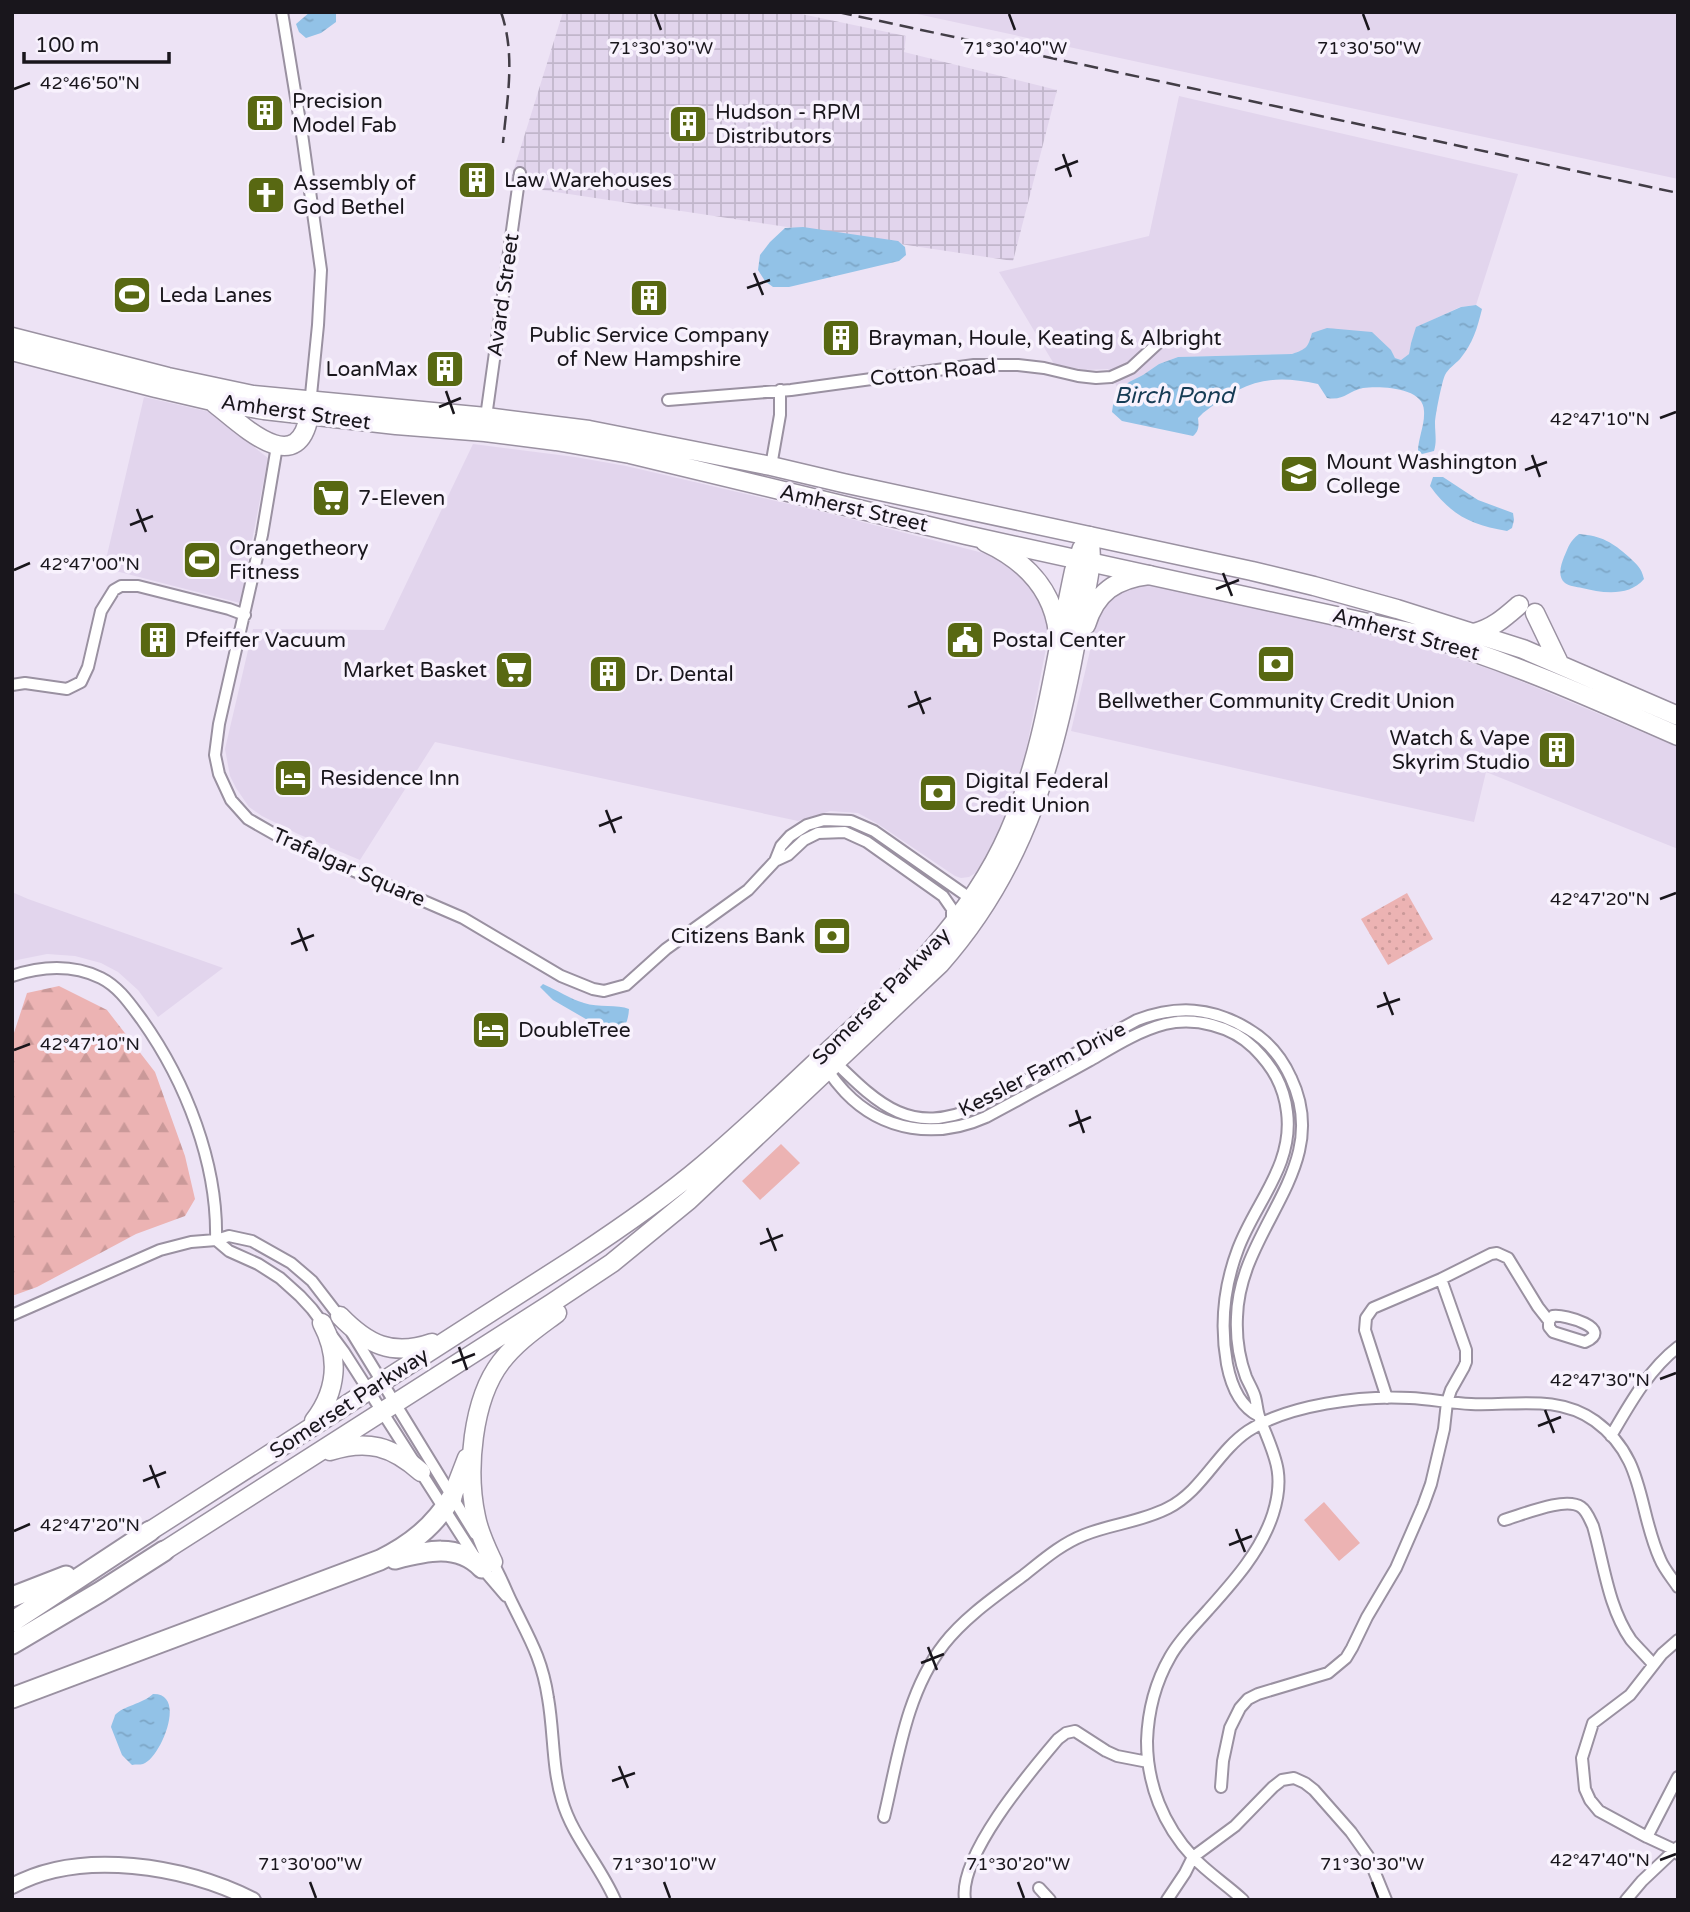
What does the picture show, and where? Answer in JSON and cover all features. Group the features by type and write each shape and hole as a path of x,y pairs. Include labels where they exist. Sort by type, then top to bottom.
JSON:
{"highway":[{"path":"12,1698 380,1560 405,1547 426,1531 448,1503"},
{"path":"12,1597 88,1565 150,1531"},
{"path":"12,1622 150,1531"},
{"path":"12,1644 164,1551"},
{"path":"347,1573 393,1559 440,1551 463,1554 488,1565"}],"main road":[{"name":"Amherst Street","path":"12,337 310,409 556,441 630,454 966,535 1418,634 1523,668 1678,736"},
{"name":"Amherst Street","path":"12,351 211,401 264,410 310,409 486,417 589,430 771,466 1314,586 1523,649 1678,716"},
{"path":"211,401 262,440 277,446 291,444 299,439 305,432 310,409"},
{"path":"966,535 1004,551 1034,577 1047,594 1066,653"},
{"name":"Somerset Parkway","path":"164,1551 567,1294 633,1247 689,1200 830,1062 940,964 964,937 1021,802 1066,653 1084,561 1091,550 1089,536"},
{"path":"1066,653 1098,599 1118,583 1149,575"},
{"path":"1474,633 1527,609 1560,665"},
{"name":"Somerset Parkway","path":"150,1531 602,1241 691,1175 830,1062 950,929 978,903"},
{"path":"448,1503 462,1472 486,1389 504,1357 526,1336 600,1280 624,1259 633,1247"},
{"path":"340,1316 365,1338 394,1349 422,1347 464,1330"},
{"path":"302,1433 324,1408 333,1381 332,1347 323,1323"},
{"path":"475,1431 472,1470 474,1505 488,1565"},
{"path":"304,1462 337,1449 365,1444 390,1451 421,1472"}],"street":[{"path":"282,12 321,270 310,409"},
{"name":"Avard Street","path":"486,417 520,173"},
{"name":"Cotton Road","path":"668,400 780,390 989,364 1033,366 1078,376 1111,377 1131,368 1158,343"},
{"path":"771,466 780,415 780,390"},
{"name":"Trafalgar Square","path":"277,446 262,535 219,724 215,755 222,783 231,800 242,814 260,827 463,918 571,981 604,991 626,985 666,949 748,890 775,861 781,846 790,836 807,825 824,820 851,821 874,831 978,903"},
{"path":"12,685 25,683 67,688 81,682 88,667 101,611 114,590 121,586 138,586 229,608 245,615"},
{"name":"Trafalgar Square","path":"775,861 818,833 851,834 867,842 943,896 953,913 950,929"},
{"path":"12,976 42,968 73,969 101,978 126,998 153,1036 190,1111 213,1192 216,1240 229,1251 280,1278 306,1302 375,1386 421,1472 448,1503"},
{"name":"Kessler Farm Drive","path":"830,1062 848,1095 867,1111 897,1126 930,1131 963,1126 986,1117 1144,1031 1166,1024 1200,1023 1221,1027 1251,1044 1276,1074 1286,1101 1289,1134 1275,1177 1238,1247 1225,1291 1224,1342 1232,1381 1244,1407 1260,1420 1273,1450 1279,1486 1273,1513 1253,1555 1234,1581 1185,1635 1163,1670 1150,1710 1147,1762 1158,1802 1173,1832 1193,1857 1243,1900"},
{"path":"12,1315 160,1250 225,1236 239,1237 261,1245 284,1258 312,1281 340,1316 375,1386 530,1636 542,1670 550,1707 556,1770 564,1807 615,1900"},
{"path":"1387,1398 1365,1330 1366,1318 1373,1308 1497,1253 1508,1258 1549,1321"},
{"path":"1221,1787 1230,1728 1240,1708 1248,1699 1258,1694 1318,1678 1346,1658 1396,1568 1423,1506 1444,1429 1447,1402 1464,1367 1466,1356 1441,1279"},
{"path":"1611,1436 1626,1409 1660,1363 1678,1347"},
{"path":"884,1816 908,1717 925,1675 950,1637 982,1606 1064,1545 1095,1531 1150,1517 1180,1500 1234,1443 1260,1420 1344,1401 1387,1398 1483,1405 1555,1404 1568,1408 1589,1418 1611,1436 1629,1460 1639,1482 1660,1561 1678,1587"},
{"path":"1504,1520 1559,1504 1570,1503 1581,1507 1593,1526 1616,1611 1632,1641 1653,1664"},
{"path":"1626,1900 1642,1881 1677,1851 1599,1811 1585,1789 1582,1758 1593,1723 1630,1695 1653,1664 1678,1640"},
{"path":"965,1900 966,1880 984,1838 995,1819 1058,1739 1075,1731 1117,1756 1147,1762"},
{"path":"1647,1837 1678,1777"},
{"path":"1167,1900 1193,1857 1235,1826 1282,1780 1294,1778 1314,1790 1351,1832 1368,1856 1386,1900"},
{"path":"12,1886 32,1876 61,1868 115,1865 198,1879 253,1900"},
{"path":"1040,1888 1050,1900"}],"shaded area":[{"path":"563,12 792,12 906,36 904,52 1057,90 1013,261 509,185"},
{"path":"908,12 1678,12 1678,179"},
{"path":"1179,96 1518,174 1476,305 1460,307 1417,327 1409,354 1401,360 1395,358 1391,350 1309,343 1304,350 1292,354 1178,357 1159,364 1119,391 1108,369 1085,370 1054,364 999,272 1149,236"},
{"path":"144,397 210,412 268,458 240,603 104,568"},
{"path":"473,444 626,466 823,512 995,556 1009,563 1036,592 1048,617 1048,638 1026,751 1014,794 996,837 977,872 969,877 955,876 858,813 830,811 798,821 435,742 360,860 298,834 249,807 230,776 225,749 253,629 384,630"},
{"path":"1157,585 1421,646 1501,673 1678,747 1678,849 1486,772 1474,822 1071,731 1099,613 1113,598 1131,587"},
{"path":"12,892 223,968 158,1017 138,990 118,972 101,963 75,956 47,954 12,961"}],"green space":[{"path":"1407,893 1433,939 1388,965 1361,919"},
{"path":"59,986 107,1010 155,1072 185,1156 195,1199 185,1216 136,1234 37,1287 12,1296 12,1039 27,993"},
{"path":"781,1144 800,1163 760,1200 742,1181"},
{"path":"1324,1502 1360,1543 1339,1561 1304,1520"}],"water":[{"path":"310,12 336,12 336,22 321,33 306,38 299,32 296,24"},
{"path":"803,227 898,241 905,247 906,255 899,261 789,287 773,287 758,270 760,255 785,228"},
{"name":"Birch Pond","path":"1476,305 1482,309 1474,335 1460,359 1444,378 1435,419 1434,451 1418,455 1424,417 1422,403 1409,393 1390,388 1363,388 1333,399 1327,398 1318,384 1285,380 1257,383 1231,394 1203,413 1198,418 1198,428 1193,436 1122,421 1112,412 1119,391 1129,382 1159,364 1178,357 1292,354 1306,347 1312,333 1327,328 1372,332 1391,350 1395,358 1401,360 1409,354 1416,327 1461,307"},
{"path":"1433,477 1443,477 1478,500 1513,513 1512,528 1507,531 1494,529 1463,517 1446,504 1430,486"},
{"path":"1579,534 1600,538 1617,547 1639,567 1644,579 1631,589 1615,592 1590,590 1565,583 1560,574 1562,563 1570,544"},
{"path":"543,984 584,1003 629,1009 627,1021 615,1035 603,1036 591,1022 553,1000 540,987"},
{"path":"153,1694 163,1697 169,1704 168,1727 150,1760 132,1765 122,1755 111,1726 118,1712"}],"railway":[{"path":"501,12 506,28 509,61 503,143"},
{"path":"838,12 1678,193"}],"place":[{"name":"Precision Model Fab","path":"265,113"},
{"name":"Hudson - RPM Distributors","path":"688,124"},
{"name":"Law Warehouses","path":"477,180"},
{"name":"Assembly of God Bethel","path":"266,195"},
{"name":"Leda Lanes","path":"132,295"},
{"name":"Public Service Company of New Hampshire","path":"649,298"},
{"name":"Brayman, Houle, Keating & Albright","path":"841,338"},
{"name":"LoanMax","path":"445,369"},
{"name":"Mount Washington College","path":"1299,474"},
{"name":"7-Eleven","path":"331,498"},
{"name":"Orangetheory Fitness","path":"202,560"},
{"name":"Pfeiffer Vacuum","path":"158,640"},
{"name":"Postal Center","path":"965,640"},
{"name":"Bellwether Community Credit Union","path":"1276,664"},
{"name":"Market Basket","path":"514,670"},
{"name":"Dr. Dental","path":"608,674"},
{"name":"Watch & Vape Skyrim Studio","path":"1557,750"},
{"name":"Residence Inn","path":"293,778"},
{"name":"Digital Federal Credit Union","path":"938,793"},
{"name":"Citizens Bank","path":"832,936"},
{"name":"DoubleTree","path":"491,1030"}]}
